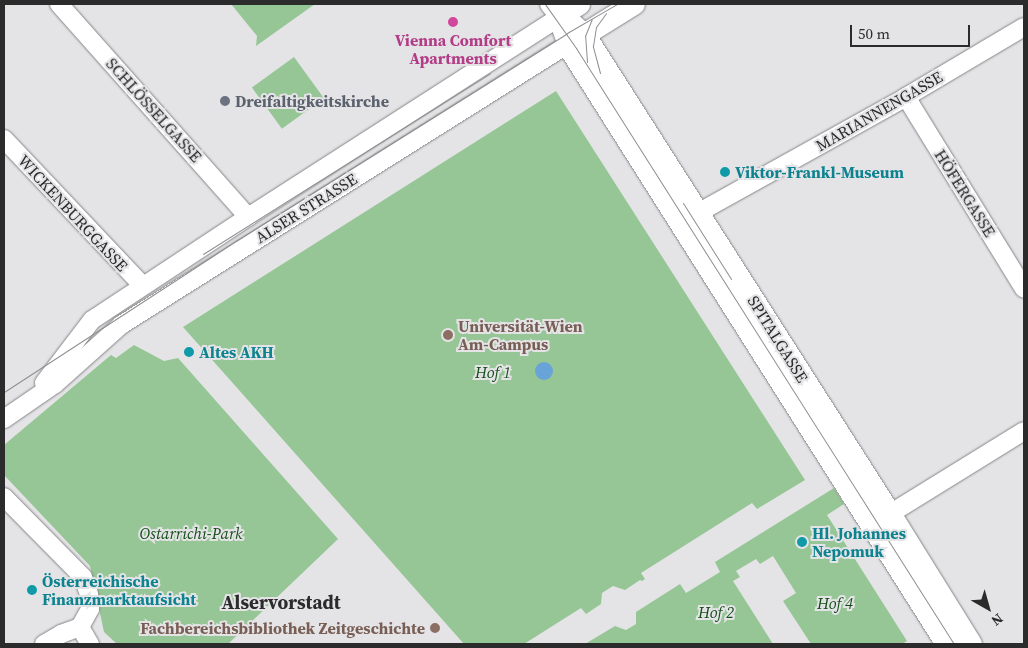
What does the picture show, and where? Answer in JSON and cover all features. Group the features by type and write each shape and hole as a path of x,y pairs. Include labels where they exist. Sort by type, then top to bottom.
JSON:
{"main road":[{"name":"ALSER STRASSE","path":"554,10 579,4"},
{"name":"ALSER STRASSE","path":"576,39 634,4"},
{"path":"554,10 576,39"},
{"name":"SPITALGASSE","path":"576,39 881,520 971,644"},
{"name":"SPITALGASSE","path":"881,520 947,644"}],"street":[{"name":"SCHLÖSSELGASSE","path":"59,4 248,216"},
{"name":"ALSER STRASSE","path":"34,398 92,320 554,10"},
{"name":"MARIANNENGASSE","path":"689,218 906,97 1024,27"},
{"name":"ALSER STRASSE","path":"34,398 55,384 121,325 576,39"},
{"name":"HÖFERGASSE","path":"906,97 1024,289"},
{"name":"WICKENBURGGASSE","path":"4,139 143,286"},
{"path":"4,420 34,398"},
{"path":"881,520 1024,431"},
{"path":"4,496 83,577 90,594 90,609 80,627 61,634 44,644"},
{"path":"80,627 90,644"}],"green space":[{"path":"231,4 315,4 256,46 257,36"},
{"path":"294,57 324,98 282,129 252,88"},
{"name":"Hof 1","path":"556,91 805,480 757,509 752,503 641,573 645,579 642,581 640,580 625,590 613,586 602,593 601,604 586,614 581,608 524,644 464,644 183,327"},
{"name":"Ostarrichi-Park","path":"134,345 164,361 178,358 338,539 228,644 117,644 104,632 90,566 4,475 4,445 111,355 116,358"},
{"path":"834,488 844,504 827,515 907,641 902,644 811,644 783,601 796,593 773,556 760,564 756,559 736,571 740,577 733,581 773,644 585,644 615,626 626,630 636,624 636,612 680,584 686,593 720,572 715,562"}],"water":[{"path":"540,362 548,362 553,367 551,378 540,380 535,375 535,367"}],"tram line":[{"path":"545,4 576,48 954,644"},
{"path":"4,392 236,241 567,33 617,4"},
{"path":"600,73 593,46 596,27 606,13"},
{"path":"587,62 585,36 592,19"},
{"path":"203,254 490,73"},
{"path":"683,203 731,279"}],"place":[{"name":"Vienna Comfort Apartments","path":"453,22"},
{"name":"Dreifaltigkeitskirche","path":"225,101"},
{"name":"Viktor-Frankl-Museum","path":"725,172"},
{"name":"Universität-Wien Am-Campus","path":"448,335"},
{"name":"Altes AKH","path":"189,352"},
{"name":"Hl. Johannes Nepomuk","path":"802,542"},
{"name":"Österreichische Finanzmarktaufsicht","path":"32,590"},
{"name":"Fachbereichsbibliothek Zeitgeschichte","path":"435,628"}],"district":[{"name":"Alservorstadt","path":"281,603"}],"park label":[{"name":"Hof 4","path":"835,603"},
{"name":"Hof 2","path":"716,612"}]}
